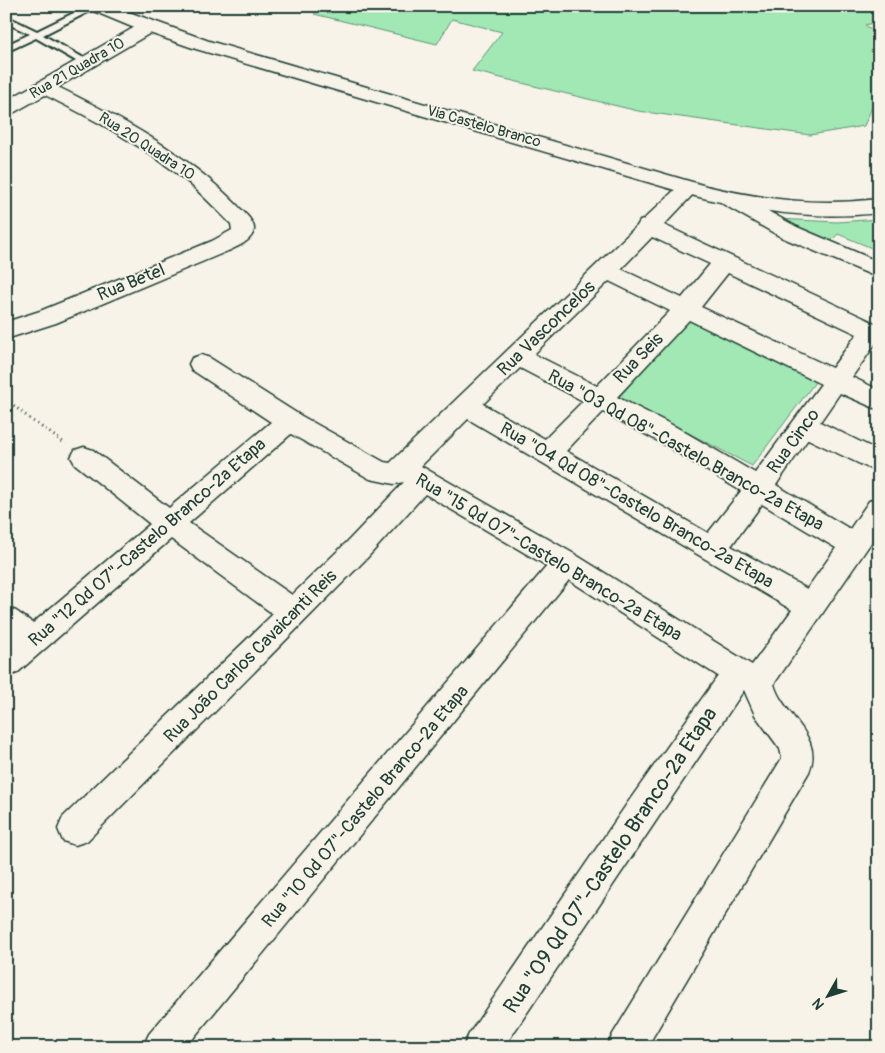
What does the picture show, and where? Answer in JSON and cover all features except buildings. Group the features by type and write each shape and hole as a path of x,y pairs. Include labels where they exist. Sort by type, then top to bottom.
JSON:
{"street":[{"name":"Via Castelo Branco","path":"97,6 148,27 238,55 517,135 688,188 730,198 774,205 828,209 879,206"},
{"name":"Rua 21 Quadra 10","path":"6,109 148,27"},
{"name":"Rua 20 Quadra 10","path":"44,87 127,130 161,152 196,178 239,220"},
{"name":"Rua Vasconcelos","path":"412,474 464,405 606,271 648,226 688,188"},
{"path":"730,198 789,232 879,271"},
{"name":"Rua Betel","path":"6,331 48,318 228,242 242,232 243,228 239,220"},
{"path":"648,226 875,333"},
{"name":"Rua Seis","path":"549,452 686,309 724,263"},
{"path":"606,271 879,401"},
{"name":"Rua Cinco","path":"713,548 759,488 836,380 875,333"},
{"name":"Rua \"03 Qd 08\"-Castelo Branco-2ª Etapa","path":"518,356 667,434 854,544"},
{"name":"Rua \"15 Qd 07\"-Castelo Branco-2ª Etapa","path":"201,364 289,421 384,474 412,474 566,564 748,677"},
{"name":"Rua \"04 Qd 08\"-Castelo Branco-2ª Etapa","path":"464,405 549,452 810,606"},
{"name":"Rua \"12 Qd 07\"-Castelo Branco-2ª Etapa","path":"6,664 289,421"},
{"path":"804,426 879,463"},
{"path":"84,457 169,523 294,613"},
{"name":"Rua João Carlos Cavaicanti Reis","path":"75,829 357,550 412,474"},
{"name":"Rua \"09 Qd 07\"-Castelo Branco-2ª Etapa","path":"482,1047 643,810 748,677 810,606 879,509"},
{"name":"Rua \"10 Qd 07\"-Castelo Branco-2ª Etapa","path":"162,1047 566,564"},
{"path":"6,620 34,640"},
{"path":"626,1047 798,761 798,751 794,742 769,713 761,696 748,677"}],"lane":[{"path":"6,49 97,6"},
{"path":"6,19 86,63"}],"path":[{"path":"6,399 30,419 84,457"}],"green space":[{"path":"322,6 879,6 879,22 865,25 879,36 879,100 875,100 864,126 810,135 638,111 472,71 502,32 452,19 437,44 314,14"},
{"path":"777,219 837,222 879,219 879,251 838,234 830,242"},
{"path":"688,320 816,381 752,466 619,397"}]}
